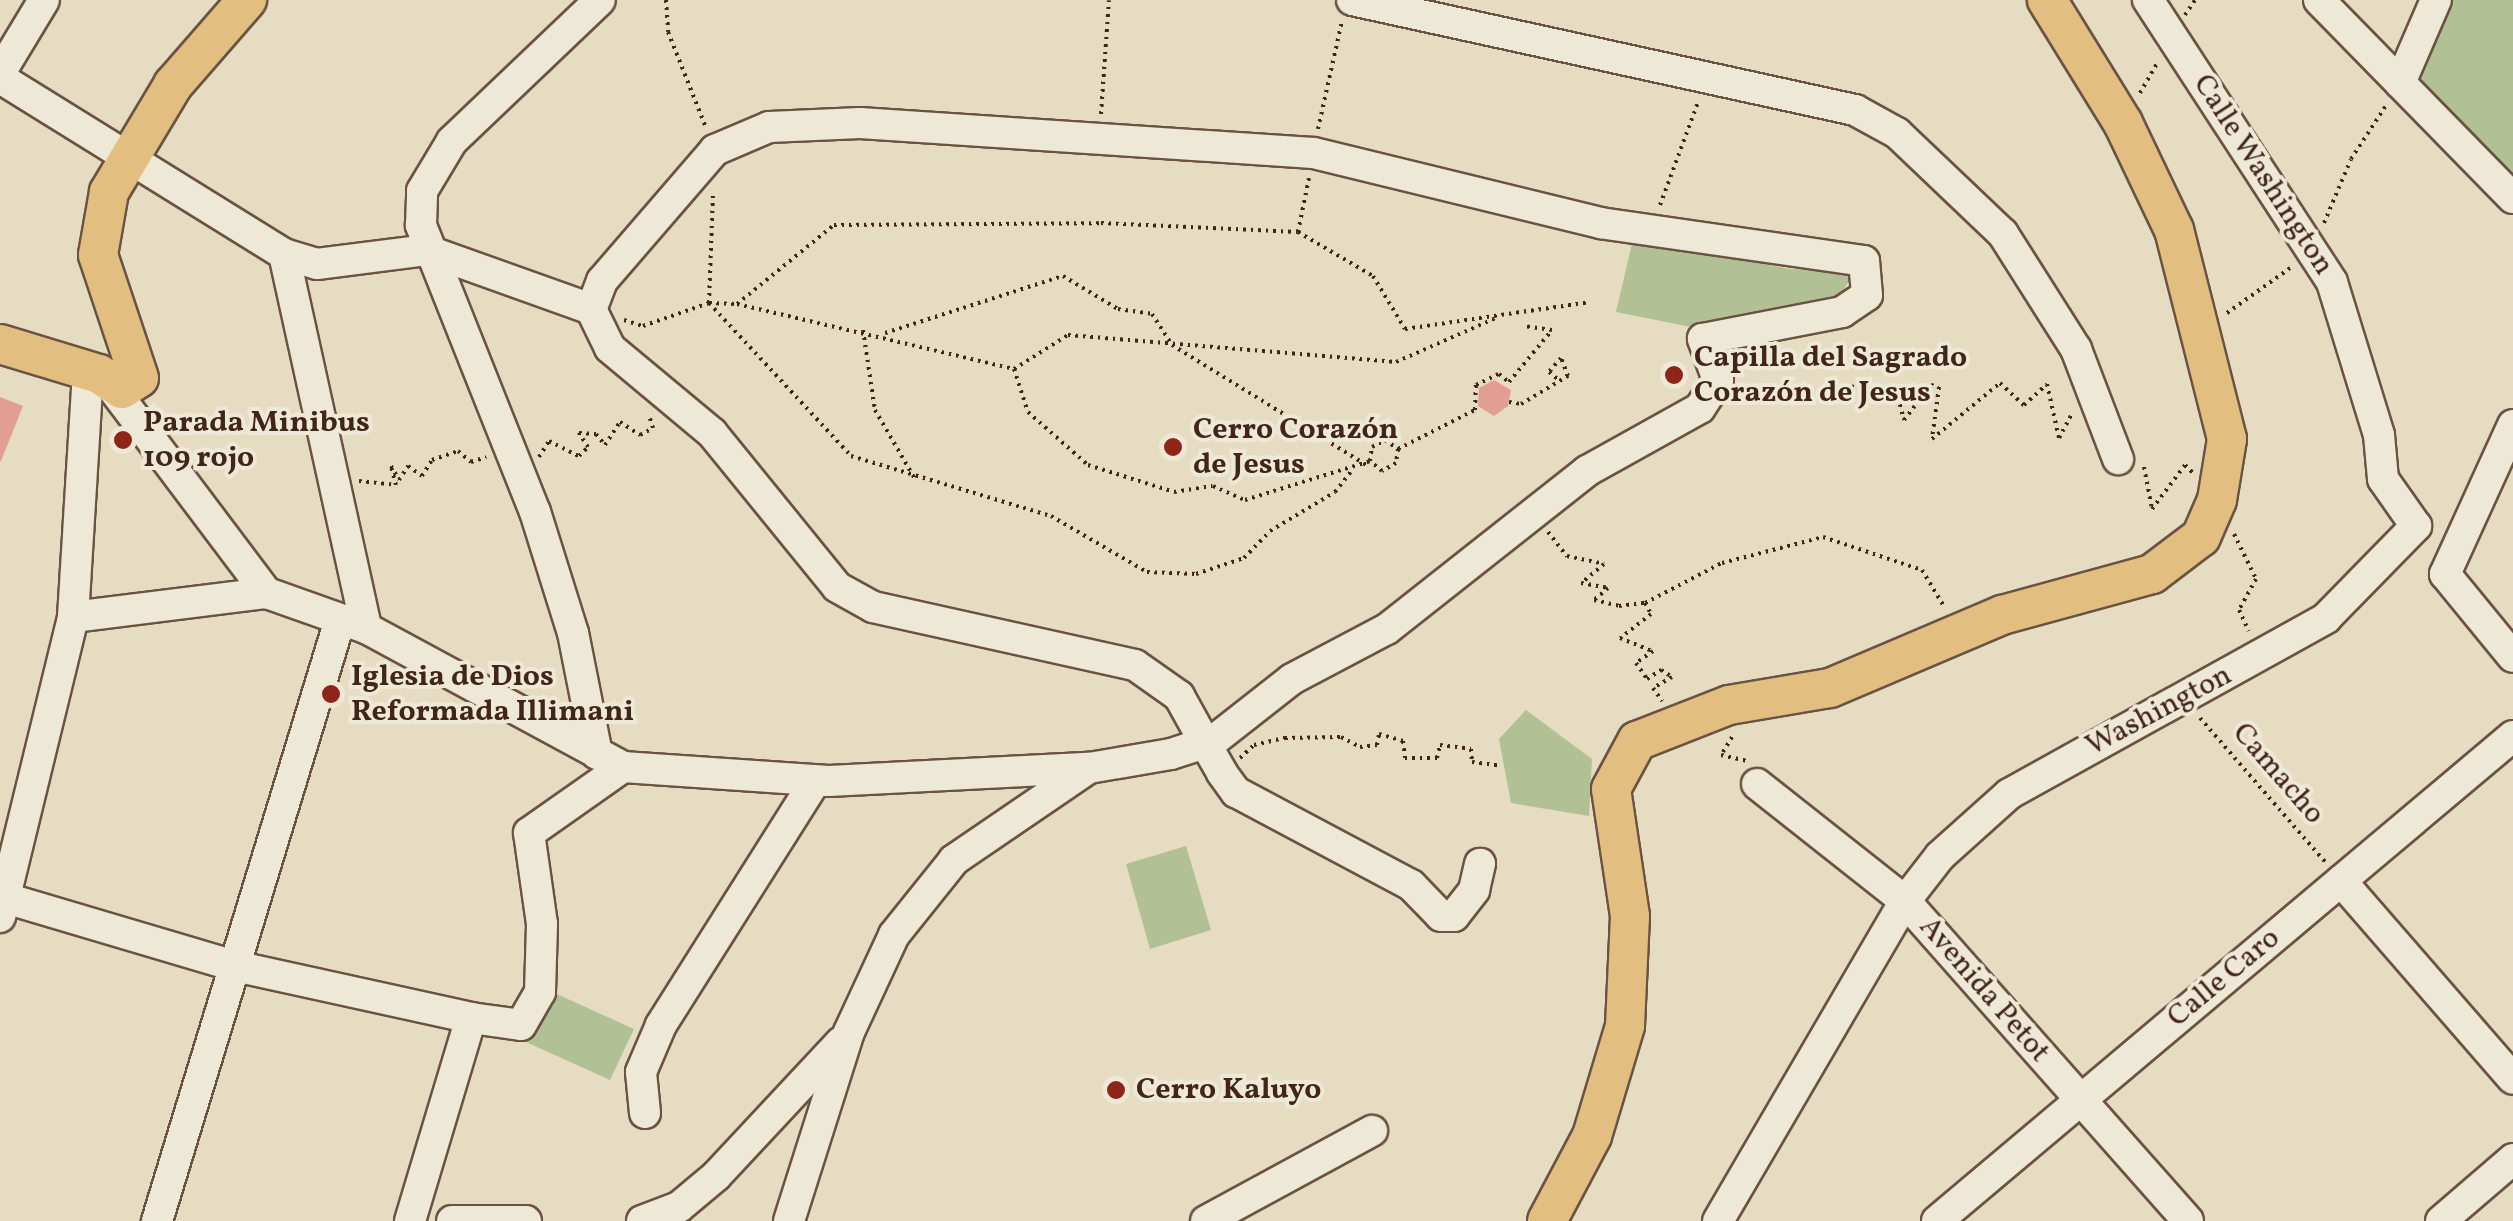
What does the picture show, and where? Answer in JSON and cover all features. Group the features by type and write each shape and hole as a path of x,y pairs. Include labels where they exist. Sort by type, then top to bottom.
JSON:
{"main road":[{"path":"0,344 113,374 98,256 109,192 126,153 247,0"},
{"path":"1547,1221 1592,1136 1625,1026 1630,916 1611,788 1638,741 1678,719 1830,688 1961,633 2152,574 2201,538 2217,500 2228,439 2174,230 2123,123 2046,0"}],"street":[{"path":"0,34 20,0"},
{"path":"44,0 0,75 284,254 316,264 426,250 591,309 610,348 692,418 774,500 806,558 837,587 873,607 1055,641 1135,665 1180,696 1236,792 1411,885 1442,916 1454,916 1474,890 1480,864"},
{"path":"600,0 436,163 422,191 426,250 514,454 573,632 610,761"},
{"name":"Calle Washington","path":"2148,0 2332,282 2379,435 2383,479 2416,526"},
{"path":"2319,0 2513,198"},
{"path":"2400,83 2436,0"},
{"path":"1347,10 1855,110 1897,133 2003,234 2095,388 2118,456"},
{"path":"72,617 267,593 352,626 610,761 814,781 1089,768 1205,743 1292,679 1387,629 1587,470 1700,408 1718,380 1703,339 1842,312 1867,294 1870,276 1852,256 1801,258 1650,232 1313,154 1100,134 770,127 714,150 602,282 591,309"},
{"path":"157,1221 235,966 352,626 336,488 284,254"},
{"path":"113,374 146,441 267,593"},
{"path":"113,374 72,617 3,908 235,966 471,1018 522,1025 540,992 542,924 529,833 610,761"},
{"path":"2513,426 2445,574 2513,657"},
{"name":"Washington","path":"1718,1221 1905,902 1940,856 2009,794 2182,696 2262,657 2326,618 2416,526"},
{"name":"Calle Caro","path":"1937,1221 2513,736"},
{"path":"790,1221 849,1032 894,935 936,880 1089,768"},
{"path":"645,1113 641,1072 661,1025 814,781"},
{"name":"Avenida Petot","path":"1757,784 1905,902 2188,1221"},
{"path":"2341,881 2513,1079"},
{"path":"410,1221 471,1018"},
{"path":"642,1221 679,1207 716,1176 849,1032"},
{"path":"1206,1221 1372,1131"},
{"path":"2441,1221 2513,1159"},
{"path":"452,1221 526,1221"}],"path":[{"path":"666,0 668,32 714,150 709,302 851,456 915,479 1051,516 1147,572 1196,574 1244,558 1270,531 1335,492 1353,468"},
{"path":"1100,134 1108,0"},
{"path":"1298,232 1347,10"},
{"path":"1650,232 1705,83"},
{"path":"737,304 834,225 1298,232 1373,276 1405,329 1590,302"},
{"path":"885,333 1063,276 1118,309 1152,314 1172,345 1382,471 1396,463 1398,449"},
{"path":"591,309 643,326 709,302 737,304 885,333 1014,369 1068,335 1396,362 1506,314"},
{"path":"1398,449 1476,410 1476,386 1498,374 1510,382 1552,330 1525,326"},
{"path":"862,330 875,410 915,479"},
{"path":"1508,402 1521,404 1559,380 1570,365 1561,358 1549,372 1559,380"},
{"path":"1014,369 1028,412 1088,464 1174,492 1213,486 1244,500 1368,463"},
{"path":"1844,386 1896,390 1904,420 1931,385 1939,387 1932,439 2000,383 2024,405 2047,384 2059,438 2086,384 2095,388"},
{"path":"336,488 346,484 352,500 358,482 396,485 391,466 400,480 408,466 422,476 432,460 458,451 471,462 514,454 528,466 550,440 579,456 588,447 580,432 596,434 606,445 620,422 640,435 652,428 646,415 692,418"},
{"path":"1368,463 1372,447 1385,440 1398,449"},
{"path":"2118,456 2129,449 2144,467 2152,510 2186,465 2217,500 2256,578 2239,610 2262,657"},
{"path":"1534,514 1567,556 1604,564 1581,583 1608,588 1594,600 1645,602 1722,563 1822,536 1922,570 1961,633"},
{"path":"1645,602 1651,614 1620,638 1653,651 1636,662 1647,679 1661,670 1672,677 1653,688 1663,702 1678,701 1678,719"},
{"name":"Camacho","path":"2182,696 2341,881"},
{"path":"1222,773 1254,745 1342,737 1360,747 1377,745 1379,734 1403,740 1406,758 1437,758 1440,745 1471,749 1472,762 1498,765"},
{"path":"1720,736 1734,737 1721,755 1753,762 1738,782 1757,784"}],"green space":[{"path":"2449,0 2513,0 2513,188 2410,88"},
{"path":"1633,239 1790,269 1847,271 1849,281 1836,302 1701,329 1616,312"},
{"path":"1526,710 1592,759 1589,816 1511,803 1499,739"},
{"path":"1186,846 1211,930 1150,949 1126,864"},
{"path":"550,991 634,1029 610,1080 526,1042"}],"building":[{"path":"1494,380 1511,390 1508,406 1494,416 1478,406 1479,388"},
{"path":"0,397 23,406 1,461 0,461"}],"place":[{"name":"Capilla del Sagrado Corazón de Jesus","path":"1674,375"},
{"name":"Parada Minibus 109 rojo","path":"123,440"},
{"name":"Cerro Corazón de Jesus","path":"1173,447"},
{"name":"Iglesia de Dios Reformada Illimani","path":"331,694"},
{"name":"Cerro Kaluyo","path":"1116,1090"}]}
